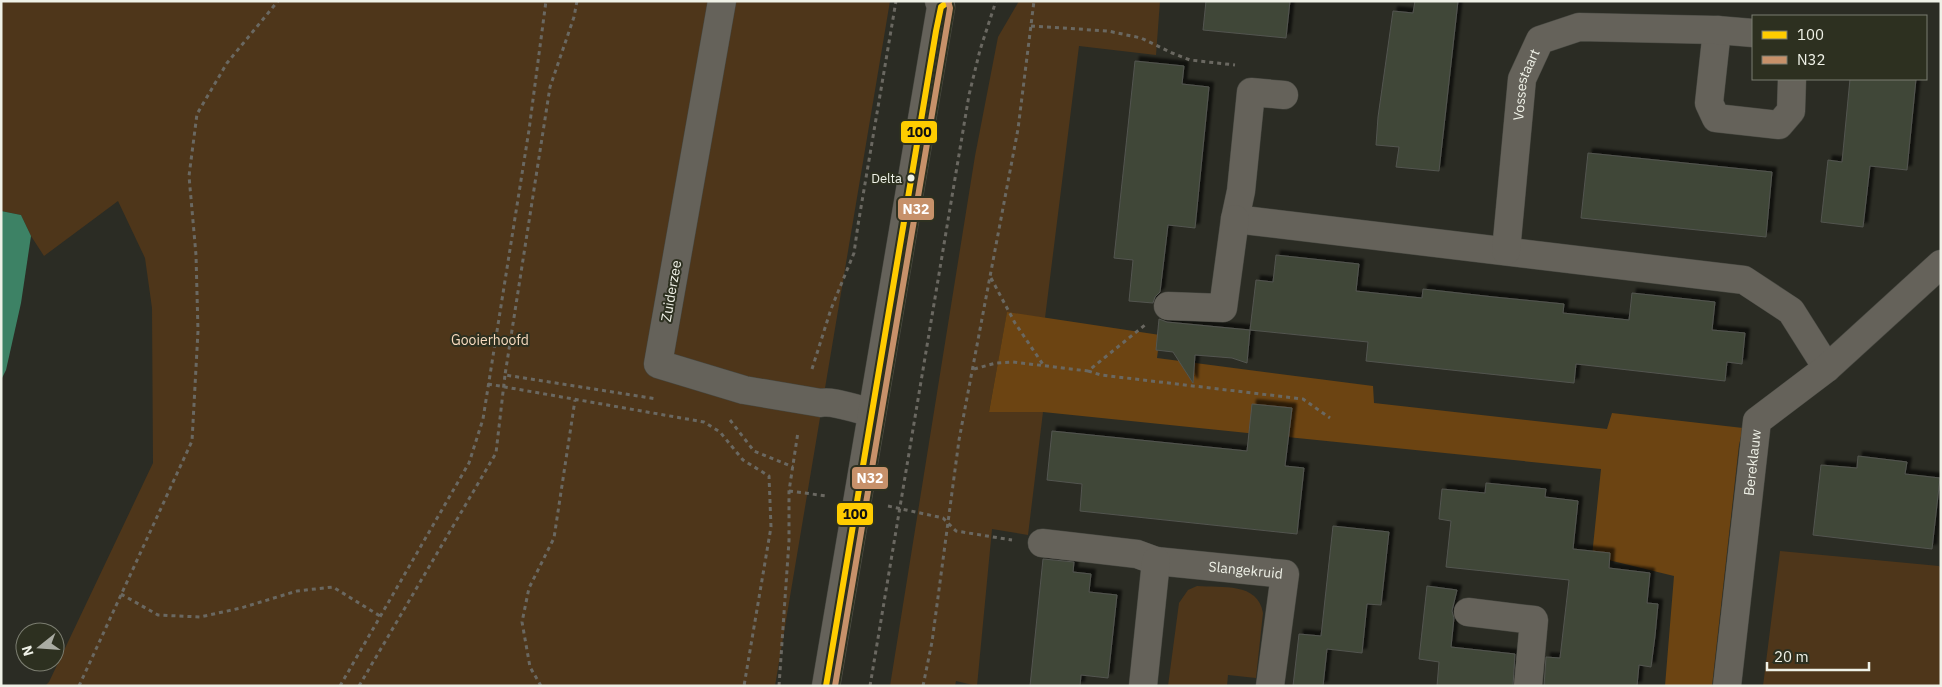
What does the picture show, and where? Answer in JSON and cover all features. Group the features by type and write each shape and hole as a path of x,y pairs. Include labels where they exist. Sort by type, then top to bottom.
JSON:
{"street":[{"name":"Zuiderzee","path":"722,1 658,364 744,390 871,412"},
{"path":"826,686 871,412 943,3"},
{"name":"Vossestaart","path":"1506,251 1522,79 1540,40 1579,27 1717,30 1752,33"},
{"path":"1717,30 1709,103 1716,118 1779,125 1791,111 1792,80"},
{"path":"1168,306 1223,308 1241,191 1251,92 1284,95"},
{"path":"1236,219 1744,280 1791,311 1827,368"},
{"name":"Bereklauw","path":"1727,686 1756,421 1827,368 1941,264"},
{"name":"Slangekruid","path":"1042,543 1137,554 1156,561 1284,574 1270,686"},
{"path":"1143,686 1156,561"},
{"path":"1468,612 1534,620 1528,686"}],"path":[{"path":"80,686 192,441 198,331 196,255 189,176 196,114 227,63 278,1"},
{"path":"340,686 469,463 483,419 529,130 546,1"},
{"path":"359,686 496,453 503,387 550,88 574,17 577,1"},
{"path":"779,686 789,541 790,491 793,468 816,401 807,384 831,309 854,253 896,1"},
{"path":"870,686 969,95 980,50 996,1"},
{"path":"923,686 932,642 959,440 974,369 1018,129 1034,1"},
{"path":"1031,26 1108,31 1141,38 1190,60 1245,66 1251,92"},
{"path":"991,277 1015,323 1044,366"},
{"path":"1088,371 1168,306"},
{"path":"974,369 1004,362 1303,399 1330,418"},
{"path":"505,375 666,400"},
{"path":"488,384 704,422 720,432 742,460 769,476 771,527 744,686"},
{"path":"541,686 530,667 522,622 530,588 554,538 575,400"},
{"path":"722,416 730,420 754,451 793,468"},
{"path":"790,491 836,497"},
{"path":"899,508 943,518 956,531 1042,543"},
{"path":"121,594 158,615 200,617 241,608 296,591 333,587 380,616"}],"green space":[{"name":"Gooierhoofd","path":"1,1 890,1 775,686 45,686 54,672 65,672 65,648 153,463 152,308 145,258 118,201 44,256 31,236 21,215 1,211"},
{"path":"1019,1 1160,1 1156,55 1079,46 1045,318 1007,313 989,412 1043,412 1028,535 992,529 977,686 956,681 955,686 890,686 975,156 998,37"},
{"path":"1780,551 1939,566 1941,569 1941,686 1763,686"},
{"path":"1197,586 1228,587 1247,591 1260,603 1263,613 1256,678 1228,675 1227,686 1168,686 1179,603 1188,590"}],"shaded area":[{"path":"1,211 21,215 31,236 21,303 6,370 1,380"},
{"path":"1007,312 1160,335 1157,358 1373,386 1374,403 1607,429 1612,413 1743,428 1739,445 1712,686 1665,686 1674,576 1592,556 1601,469 1043,412 989,412"}],"building":[{"path":"1206,1 1290,1 1286,38 1203,30"},
{"path":"1415,1 1458,1 1439,171 1396,167 1399,147 1376,145 1378,117 1393,11 1413,13"},
{"path":"1135,61 1184,66 1182,84 1209,87 1195,228 1168,225 1160,292 1155,297 1153,303 1129,301 1133,260 1114,258"},
{"path":"1850,80 1916,80 1907,170 1870,166 1863,227 1821,222 1828,160 1842,162"},
{"path":"1588,153 1772,172 1766,237 1581,218"},
{"path":"1276,255 1359,264 1356,291 1422,298 1423,289 1564,304 1563,313 1629,320 1632,293 1715,302 1712,330 1745,333 1742,364 1727,362 1725,381 1576,364 1574,383 1366,361 1368,342 1250,330 1256,280 1273,282"},
{"path":"1159,319 1167,322 1250,330 1247,363 1232,358 1195,355 1193,383 1173,352 1156,350"},
{"path":"1252,404 1292,408 1285,466 1304,468 1297,534 1080,511 1082,484 1047,480 1052,431 1247,451"},
{"path":"1858,456 1907,462 1905,474 1940,478 1932,549 1813,535 1821,465 1857,468"},
{"path":"1486,483 1546,489 1545,497 1578,501 1573,549 1610,553 1609,568 1650,573 1647,603 1658,604 1655,636 1651,667 1639,665 1637,686 1544,686 1546,657 1560,658 1569,580 1446,567 1451,521 1439,519 1442,489 1485,493"},
{"path":"1333,526 1389,532 1381,605 1367,604 1362,653 1327,649 1323,686 1293,686 1299,634 1321,636"},
{"path":"1043,559 1074,562 1073,572 1091,574 1089,592 1117,595 1108,678 1081,675 1080,686 1030,686"},
{"path":"1427,586 1457,590 1452,611 1454,618 1451,647 1515,654 1513,686 1437,686 1439,662 1419,659"}],"transit line":[{"name":"N32","path":"835,686 950,8 948,1"},
{"name":"100","path":"826,686 936,31 941,7 949,1"}],"place":[{"name":"Delta","path":"911,178"}]}
